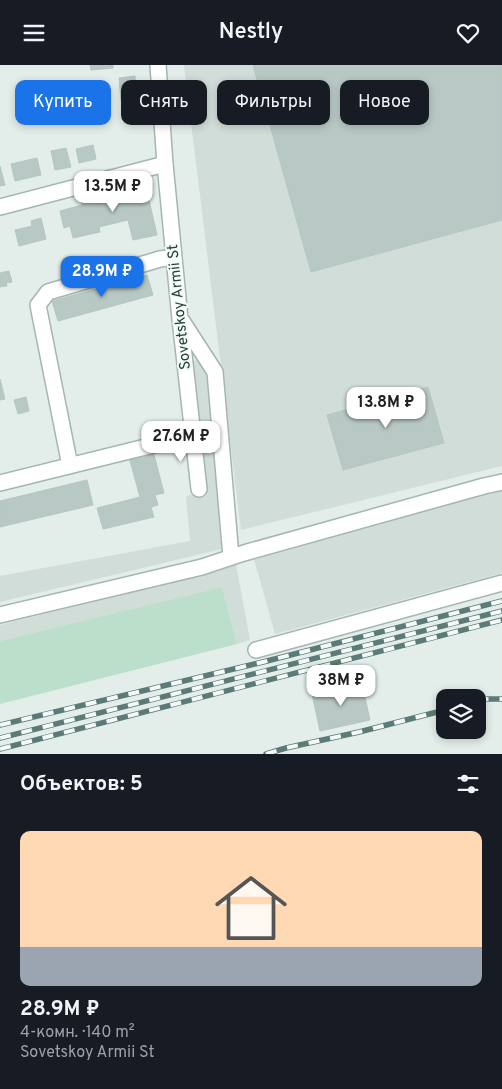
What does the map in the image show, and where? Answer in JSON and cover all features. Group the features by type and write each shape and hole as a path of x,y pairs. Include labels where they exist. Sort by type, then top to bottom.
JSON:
{"street":[{"name":"Sovetskoy Armii St","path":"158,65 165,164 199,489"},
{"path":"0,207 165,164"},
{"path":"70,467 38,305 48,292 160,259 174,257"},
{"path":"180,319 214,372 231,557"},
{"path":"0,483 194,435"},
{"path":"0,615 202,567 231,557 502,482"},
{"path":"256,650 502,583"}],"shaded area":[{"path":"184,65 502,65 502,466 241,530 191,125 207,125 207,80 186,80"},
{"path":"200,360 207,368 222,549 0,602 0,576 190,541 186,497 201,490 189,361"},
{"path":"502,490 502,573 275,634 254,559"},
{"path":"235,559 250,640 237,644 222,587 0,641 0,625 220,571 223,562"}],"green space":[{"path":"222,587 237,644 0,704 0,641"}],"building":[{"path":"90,65 113,65 113,68 91,70"},
{"path":"253,65 502,65 502,220 311,272 270,125 330,125 330,80 257,80"},
{"path":"135,76 135,80 121,80 121,100 119,78"},
{"path":"93,145 96,159 79,163 76,149"},
{"path":"66,148 71,167 55,170 51,151"},
{"path":"37,158 41,175 15,181 11,164"},
{"path":"0,166 5,185 0,186"},
{"path":"145,183 157,235 133,240 128,220 99,227 100,232 73,238 70,226 64,228 60,211 82,205 81,198"},
{"path":"41,218 46,239 19,246 15,230 32,226 31,221"},
{"path":"9,271 12,282 6,283 7,286 0,287 0,273"},
{"path":"147,275 153,295 58,321 52,301"},
{"path":"0,379 5,399 0,400"},
{"path":"428,387 444,443 343,470 327,415"},
{"path":"26,397 29,411 18,414 14,400"},
{"path":"153,451 164,493 155,495 158,505 151,507 154,517 103,529 97,508 140,497 129,457"},
{"path":"87,480 93,505 0,527 0,501"},
{"path":"362,684 370,720 320,731 312,694"}],"railway":[{"path":"0,725 263,662 502,601"},
{"path":"0,738 502,611"},
{"path":"0,749 502,620"},
{"path":"486,699 502,699"},
{"path":"266,754 436,712"}]}
